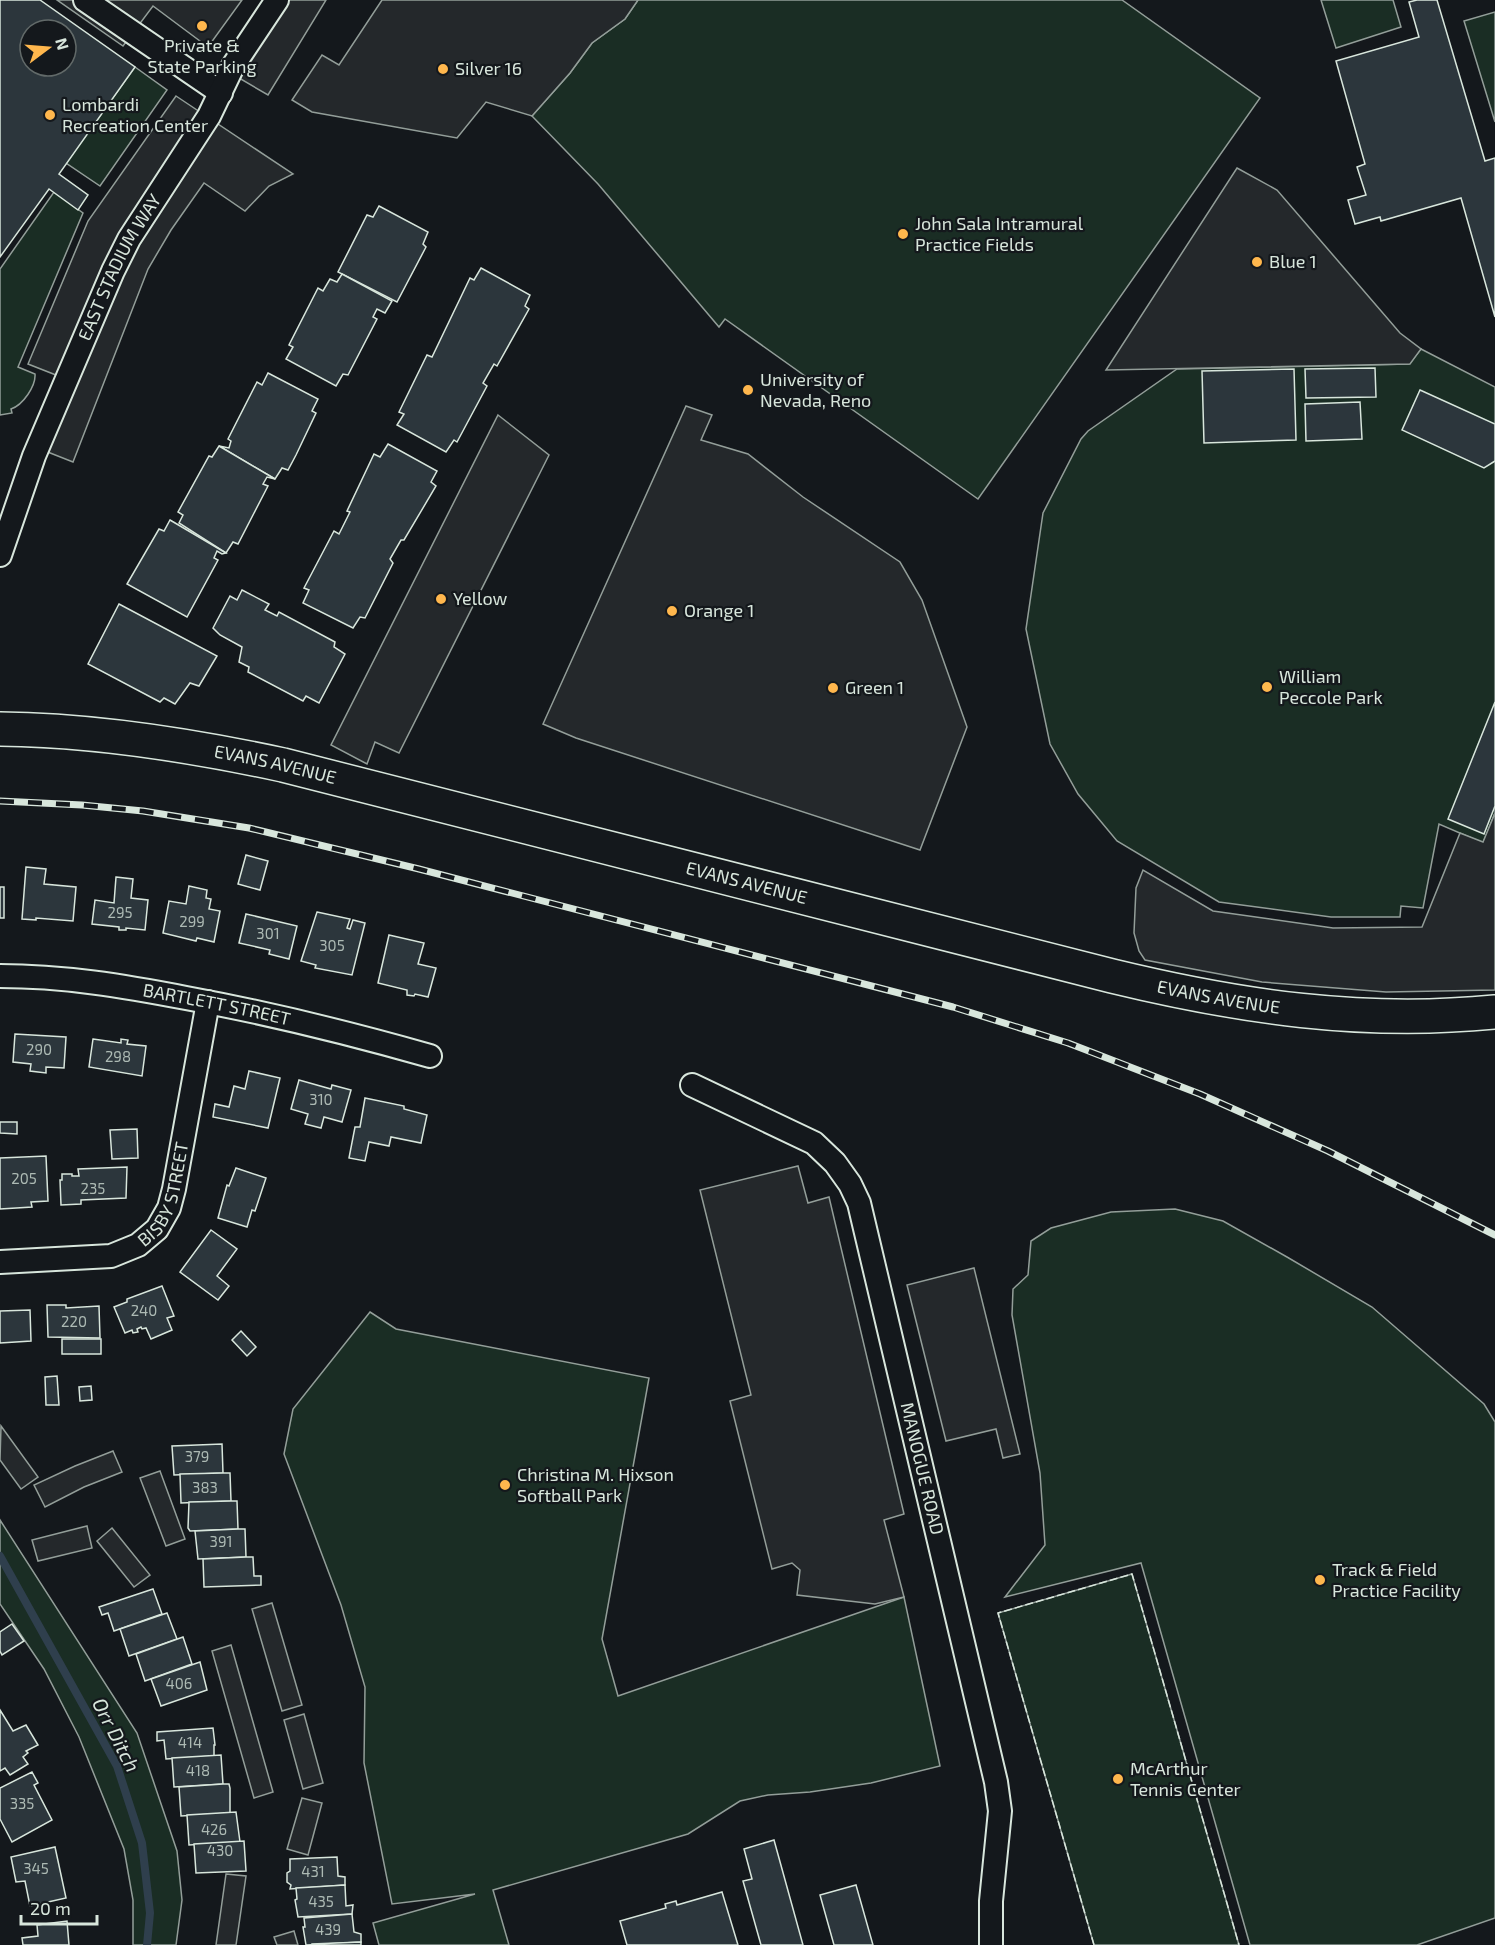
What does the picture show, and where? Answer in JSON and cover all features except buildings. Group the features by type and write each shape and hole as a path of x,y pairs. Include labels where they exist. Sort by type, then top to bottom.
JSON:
{"street":[{"path":"85,0 221,93"},
{"name":"EAST STADIUM WAY","path":"0,555 34,456 113,271 129,239 209,116 233,66 277,0"},
{"name":"EVANS AVENUE","path":"0,729 146,740 272,762 1112,976 1213,999 1362,1016 1438,1016 1495,1012"},
{"name":"BARTLETT STREET","path":"0,976 64,979 123,986 342,1031 430,1056"},
{"name":"BISBY STREET","path":"0,1262 111,1256 138,1245 157,1229 169,1208 174,1189 208,1002"},
{"name":"MANOGUE ROAD","path":"692,1084 814,1143 835,1163 850,1184 859,1203 996,1782 1000,1811 991,1901 991,1945"}],"green space":[{"name":"John Sala Intramural Practice Fields","path":"638,0 1122,0 1260,98 978,499 725,319 719,327 598,184 532,116 570,73 592,43 625,19"},
{"path":"1321,0 1393,0 1401,27 1336,48"},
{"path":"1495,12 1495,122 1464,21"},
{"path":"135,67 167,90 100,186 66,163"},
{"path":"54,192 83,213 18,367 35,374 31,389 16,407 11,409 12,413 0,415 0,269"},
{"name":"William Peccole Park","path":"1421,349 1495,387 1495,813 1483,843 1439,824 1423,908 1401,906 1400,917 1331,917 1219,902 1117,841 1078,794 1050,744 1026,629 1043,513 1081,439 1088,431 1177,369 1409,364"},
{"name":"Track & Field Practice Facility","path":"1175,1209 1223,1221 1372,1307 1484,1404 1495,1422 1495,1918 1417,1945 1250,1945 1141,1563 1005,1597 1045,1545 1040,1473 1012,1315 1013,1289 1028,1275 1031,1241 1051,1228 1111,1212"},
{"path":"370,1312 396,1329 649,1378 602,1639 618,1696 904,1597 940,1766 871,1783 810,1792 768,1795 740,1801 688,1834 493,1890 509,1945 379,1945 373,1923 475,1894 392,1904 364,1763 365,1687 341,1605 284,1454 293,1409"},
{"path":"0,1520 137,1733 177,1851 182,1900 176,1945 133,1945 133,1900 124,1849 79,1737 44,1669 0,1604"},
{"name":"McArthur Tennis Center","path":"1132,1574 1239,1945 1094,1945 998,1613"}],"shaded area":[{"path":"57,0 242,0 208,47 153,6 123,46"},
{"path":"287,0 326,0 268,95 239,78"},
{"name":"Silver 16","path":"382,0 638,0 625,19 592,43 570,73 532,116 486,102 457,138 312,112 292,100 322,55 339,65"},
{"path":"176,96 293,174 269,186 245,211 204,183 171,230 148,269 73,462 35,447 61,377 28,364 88,221"},
{"name":"Blue 1","path":"1237,168 1277,190 1400,333 1421,349 1410,364 1106,370"},
{"path":"686,406 712,415 701,440 748,454 803,497 900,562 922,600 967,727 920,850 576,738 543,724"},
{"name":"Yellow","path":"498,415 549,455 399,753 375,742 367,764 331,745"},
{"path":"1495,813 1495,990 1386,992 1262,982 1145,960 1139,951 1134,933 1136,888 1143,870 1213,911 1333,928 1422,927 1460,833 1483,842"},
{"path":"798,1166 808,1203 829,1197 904,1514 884,1520 904,1597 875,1604 797,1595 800,1570 792,1563 772,1569 730,1401 751,1395 700,1190"},
{"path":"974,1268 1020,1454 1003,1458 996,1429 946,1441 907,1285"},
{"path":"1,1426 38,1477 21,1489 0,1460"},
{"path":"113,1451 122,1472 84,1487 45,1507 34,1485"},
{"path":"160,1471 185,1539 166,1546 140,1478"},
{"path":"87,1526 92,1548 38,1561 32,1540"},
{"path":"112,1528 150,1575 134,1587 97,1541"},
{"path":"272,1603 302,1705 282,1711 252,1609"},
{"path":"231,1645 273,1792 254,1798 212,1651"},
{"path":"304,1714 323,1783 303,1789 284,1720"},
{"path":"302,1798 322,1803 308,1855 287,1849"},
{"path":"226,1874 246,1876 236,1945 216,1945"},
{"path":"294,1931 298,1945 277,1945 274,1937"}],"waterway":[{"name":"Orr Ditch","path":"0,1556 117,1766 142,1843 150,1913 147,1945"}],"railway":[{"path":"0,801 143,811 249,828 419,869 953,1007 1068,1043 1200,1094 1328,1151 1495,1235"}],"fence":[{"path":"1094,1945 998,1613 1132,1574 1239,1945"}],"place":[{"name":"Private & State Parking","path":"202,26"},
{"name":"Silver 16","path":"443,69"},
{"name":"Lombardi Recreation Center","path":"50,115"},
{"name":"John Sala Intramural Practice Fields","path":"903,234"},
{"name":"Blue 1","path":"1257,262"},
{"name":"University of Nevada, Reno","path":"748,390"},
{"name":"Yellow","path":"441,599"},
{"name":"Orange 1","path":"672,611"},
{"name":"William Peccole Park","path":"1267,687"},
{"name":"Green 1","path":"833,688"},
{"name":"Christina M. Hixson Softball Park","path":"505,1485"},
{"name":"Track & Field Practice Facility","path":"1320,1580"},
{"name":"McArthur Tennis Center","path":"1118,1779"}]}
